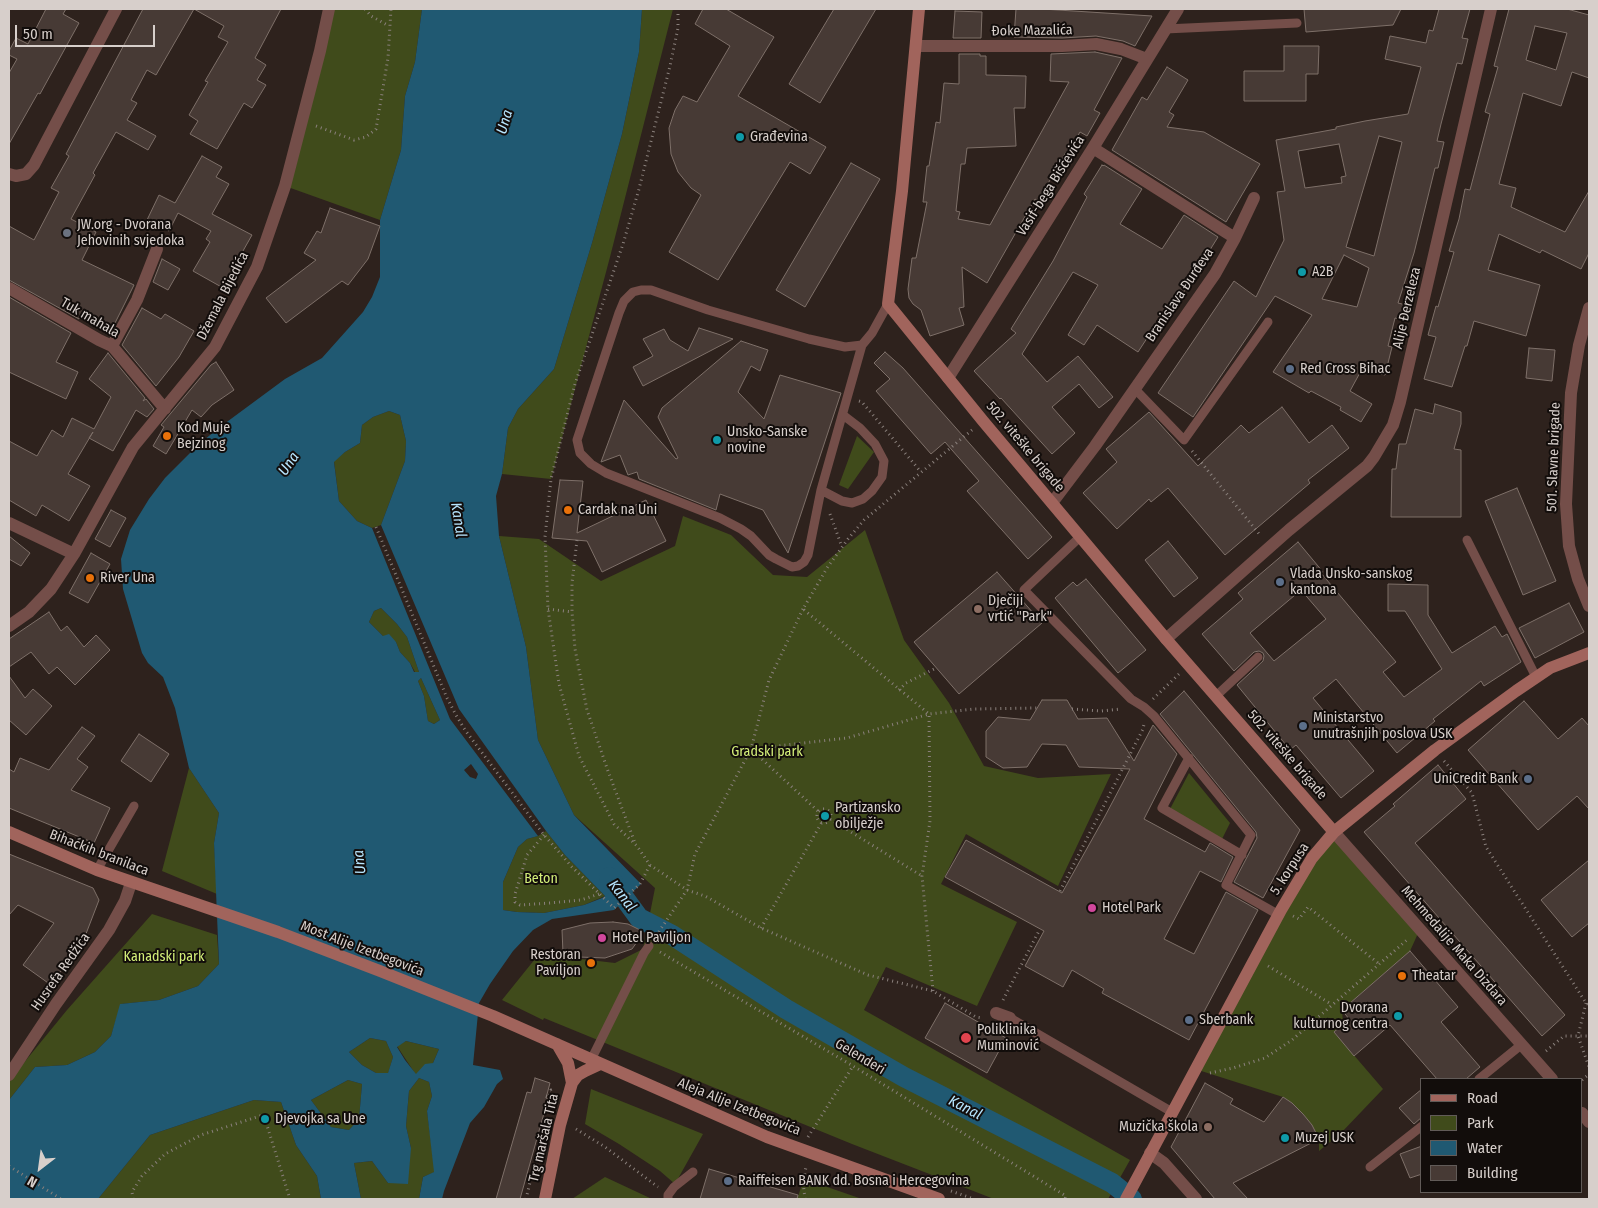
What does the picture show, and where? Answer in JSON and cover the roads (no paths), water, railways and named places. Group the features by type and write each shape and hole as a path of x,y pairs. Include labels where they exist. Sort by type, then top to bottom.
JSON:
{"street":[{"path":"9,174 16,176 26,174 34,165 116,9"},
{"name":"Džemala Bijedića","path":"9,626 29,612 51,589 74,554 133,447 215,347 257,267 285,186 329,9"},
{"path":"888,304 902,191 919,9"},
{"name":"Vasif-bega Bišćevića","path":"948,378 1178,9"},
{"name":"Alije Đerzeleza","path":"1166,638 1366,466 1374,457 1393,425 1400,402 1491,9"},
{"name":"Đoke Mazalića","path":"916,46 1062,46 1096,44 1121,49 1147,59"},
{"path":"1093,148 1235,238"},
{"name":"Branislava Đurđeva","path":"1052,503 1135,389 1215,274 1254,198"},
{"path":"112,346 137,300 158,249"},
{"name":"Tuk mahala","path":"9,288 112,346 165,409"},
{"name":"502. viteške brigade","path":"888,304 983,421 1166,638 1334,832"},
{"name":"501. Slavne brigade","path":"1589,308 1579,345 1571,393 1566,504 1570,546 1578,579 1589,606"},
{"path":"9,523 74,554"},
{"name":"5. korpusa","path":"1126,1199 1280,912 1312,858 1334,832 1435,750 1536,677 1550,668 1589,653"},
{"name":"Bihaćkih branilaca","path":"9,832 131,883 180,899"},
{"name":"Mehmedalije Maka Dizdara","path":"1334,832 1551,1078"},
{"name":"Husrefa Redžića","path":"9,1075 56,1004 109,930 125,900 131,883"},
{"name":"Most Alije Izetbegovića","path":"180,899 278,932 370,967 532,1033"},
{"path":"996,1013 1010,1018"},
{"name":"Aleja Alije Izetbegovića","path":"532,1033 767,1137 808,1146 939,1199"},
{"name":"Trg maršala Tita","path":"557,1044 568,1064 572,1083"},
{"name":"Trg maršala Tita","path":"545,1199 560,1125 572,1083 596,1062"},
{"path":"1150,1153 1164,1163 1196,1199"}],"lane":[{"path":"1165,29 1297,22"},
{"path":"862,345 845,348 708,310 651,290 633,292 624,301 619,314 577,440 580,453 591,464 606,473 720,518 751,536 769,555 792,566 798,566 804,562 808,555 821,490 862,345 872,333 888,304"},
{"path":"1135,389 1184,440 1268,322"},
{"path":"821,490 842,501 852,503 868,495 882,476 884,461 875,444 860,428 843,415"},
{"path":"1080,536 1024,590 1131,700 1144,708 1189,758 1252,835 1226,885 1280,912"},
{"path":"1467,540 1536,677"},
{"path":"1216,696 1258,657"},
{"path":"1189,758 1162,808 1242,855"},
{"path":"98,870 134,806"},
{"path":"596,1062 644,953 649,946"},
{"path":"1010,1018 1172,1112"},
{"path":"1480,1078 1522,1045"},
{"path":"1370,1167 1420,1128"},
{"path":"668,1199 668,1195 674,1187 693,1172"}],"water":[{"name":"Una","path":"422,9 642,9 639,52 622,134 592,243 554,369 518,409 508,428 502,474 496,496 499,536 526,647 538,740 574,815 641,884 614,910 552,919 533,930 513,951 490,984 479,1003 473,1065 500,1070 503,1079 497,1084 484,1107 470,1123 442,1199 419,1199 423,1177 434,1172 427,1111 432,1096 429,1082 419,1078 409,1091 406,1126 411,1148 408,1184 388,1183 372,1161 354,1163 361,1199 321,1199 317,1176 296,1145 281,1102 254,1100 150,1135 98,1199 9,1199 9,1100 35,1067 67,1065 95,1052 111,1036 120,1004 159,1000 198,986 219,964 214,843 219,813 189,768 175,708 163,677 148,663 142,653 123,589 121,559 130,530 149,499 165,478 199,444 220,427 285,379 322,358 363,312 372,297 380,277 380,220 401,150 405,96 415,62","holes":["389,411 400,415 406,441 405,461 381,525 459,709 546,831 565,855 605,896 602,898 584,905 544,913 503,910 503,882 518,847 527,839 538,836 450,719 372,528 357,521 339,501 334,462 345,452 360,443 362,425 373,417","381,608 407,637 419,672 414,672 410,663 400,652 396,642 389,634 383,636 369,622 374,611","421,678 440,720 434,724 428,721 424,696 418,681","471,764 478,774 476,779 470,777 464,770","370,1038 386,1041 393,1057 388,1073 376,1073 362,1065 349,1052","406,1041 439,1049 433,1063 425,1064 416,1074 397,1047","348,1080 362,1084 359,1119 349,1130 331,1127 311,1100"]}],"waterway":[{"name":"Kanal","path":"609,877 639,918 672,935 786,1009 904,1077 1112,1183 1132,1199"}],"place":[{"name":"Građevina","path":"740,137"},
{"name":"JW.org - Dvorana Jehovinih svjedoka","path":"67,233"},
{"name":"A2B","path":"1302,272"},
{"name":"Red Cross Bihac","path":"1290,369"},
{"name":"Kod Muje Bejzinog","path":"167,436"},
{"name":"Unsko-Sanske novine","path":"717,440"},
{"name":"Cardak na Uni","path":"568,510"},
{"name":"River Una","path":"90,578"},
{"name":"Vlada Unsko-sanskog kantona","path":"1280,582"},
{"name":"Dječiji vrtić \"Park\"","path":"978,609"},
{"name":"Ministarstvo unutrašnjih poslova USK","path":"1303,726"},
{"name":"UniCredit Bank","path":"1528,779"},
{"name":"Partizansko obilježje","path":"825,816"},
{"name":"Hotel Park","path":"1092,908"},
{"name":"Hotel Paviljon","path":"602,938"},
{"name":"Restoran Paviljon","path":"591,963"},
{"name":"Theatar","path":"1402,976"},
{"name":"Dvorana kulturnog centra","path":"1398,1016"},
{"name":"Sberbank","path":"1189,1020"},
{"name":"Poliklinika Muminović","path":"966,1038"},
{"name":"Djevojka sa Une","path":"265,1119"},
{"name":"Muzička škola","path":"1208,1127"},
{"name":"Muzej USK","path":"1285,1138"},
{"name":"Raiffeisen BANK dd. Bosna i Hercegovina","path":"728,1181"}],"park label":[{"name":"Gradski park","path":"767,752"},
{"name":"Beton","path":"541,879"},
{"name":"Kanadski park","path":"164,957"}]}
